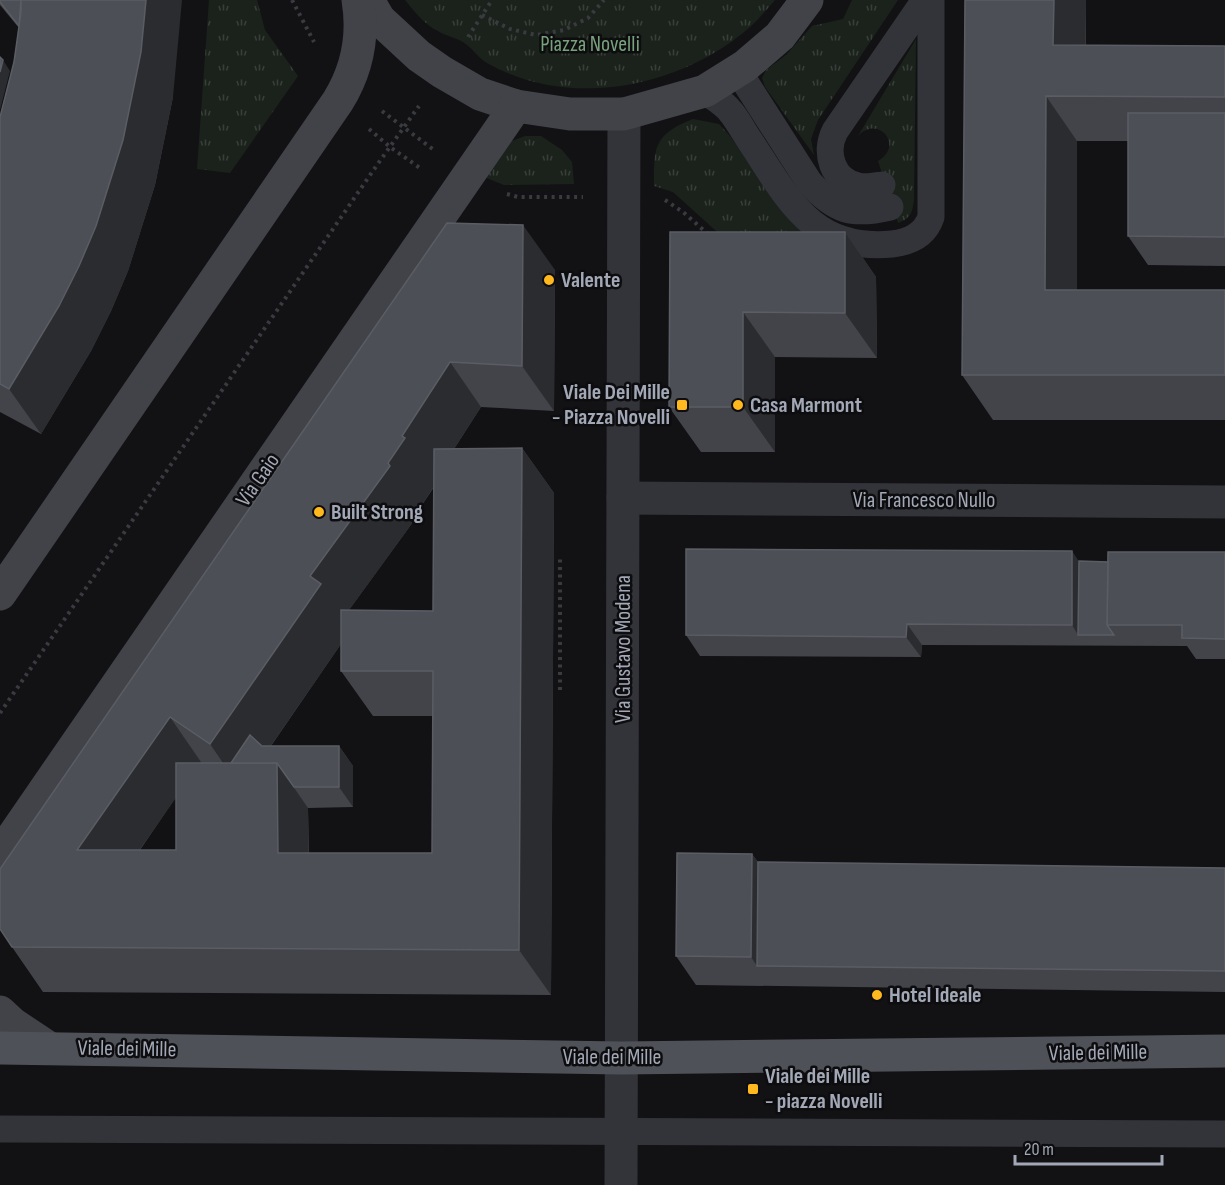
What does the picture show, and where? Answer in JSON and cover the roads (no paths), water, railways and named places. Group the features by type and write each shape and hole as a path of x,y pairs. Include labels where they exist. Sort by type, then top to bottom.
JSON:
{"main road":[{"name":"Viale dei Mille","path":"0,1048 622,1058 1225,1051"}],"street":[{"path":"0,594 350,83 359,48 361,18 358,0"},
{"path":"368,0 379,19 418,56 480,94 516,106 570,114 624,114 705,91 738,70 780,36 807,0"},
{"name":"Via Gaio","path":"0,855 516,106"},
{"name":"Via Gustavo Modena","path":"621,1185 624,114"},
{"name":"Via Francesco Nullo","path":"623,498 1225,502"},
{"path":"0,1012 13,1024 49,1048"}],"lane":[{"path":"738,70 810,182 824,198 838,207 854,212 869,212 886,196 845,181 835,172 831,160 830,142 835,131 925,0"},
{"path":"705,91 730,110 786,196 814,226 839,240 864,244 900,243 916,237 927,227 931,217 930,0"},
{"path":"0,1129 1225,1134"}],"place":[{"name":"Valente","path":"549,280"},
{"name":"Viale Dei Mille - Piazza Novelli","path":"682,405"},
{"name":"Casa Marmont","path":"738,405"},
{"name":"Built Strong","path":"319,512"},
{"name":"Hotel Ideale","path":"877,995"},
{"name":"Viale dei Mille - piazza Novelli","path":"753,1089"}],"park label":[{"name":"Piazza Novelli","path":"590,44"}]}
